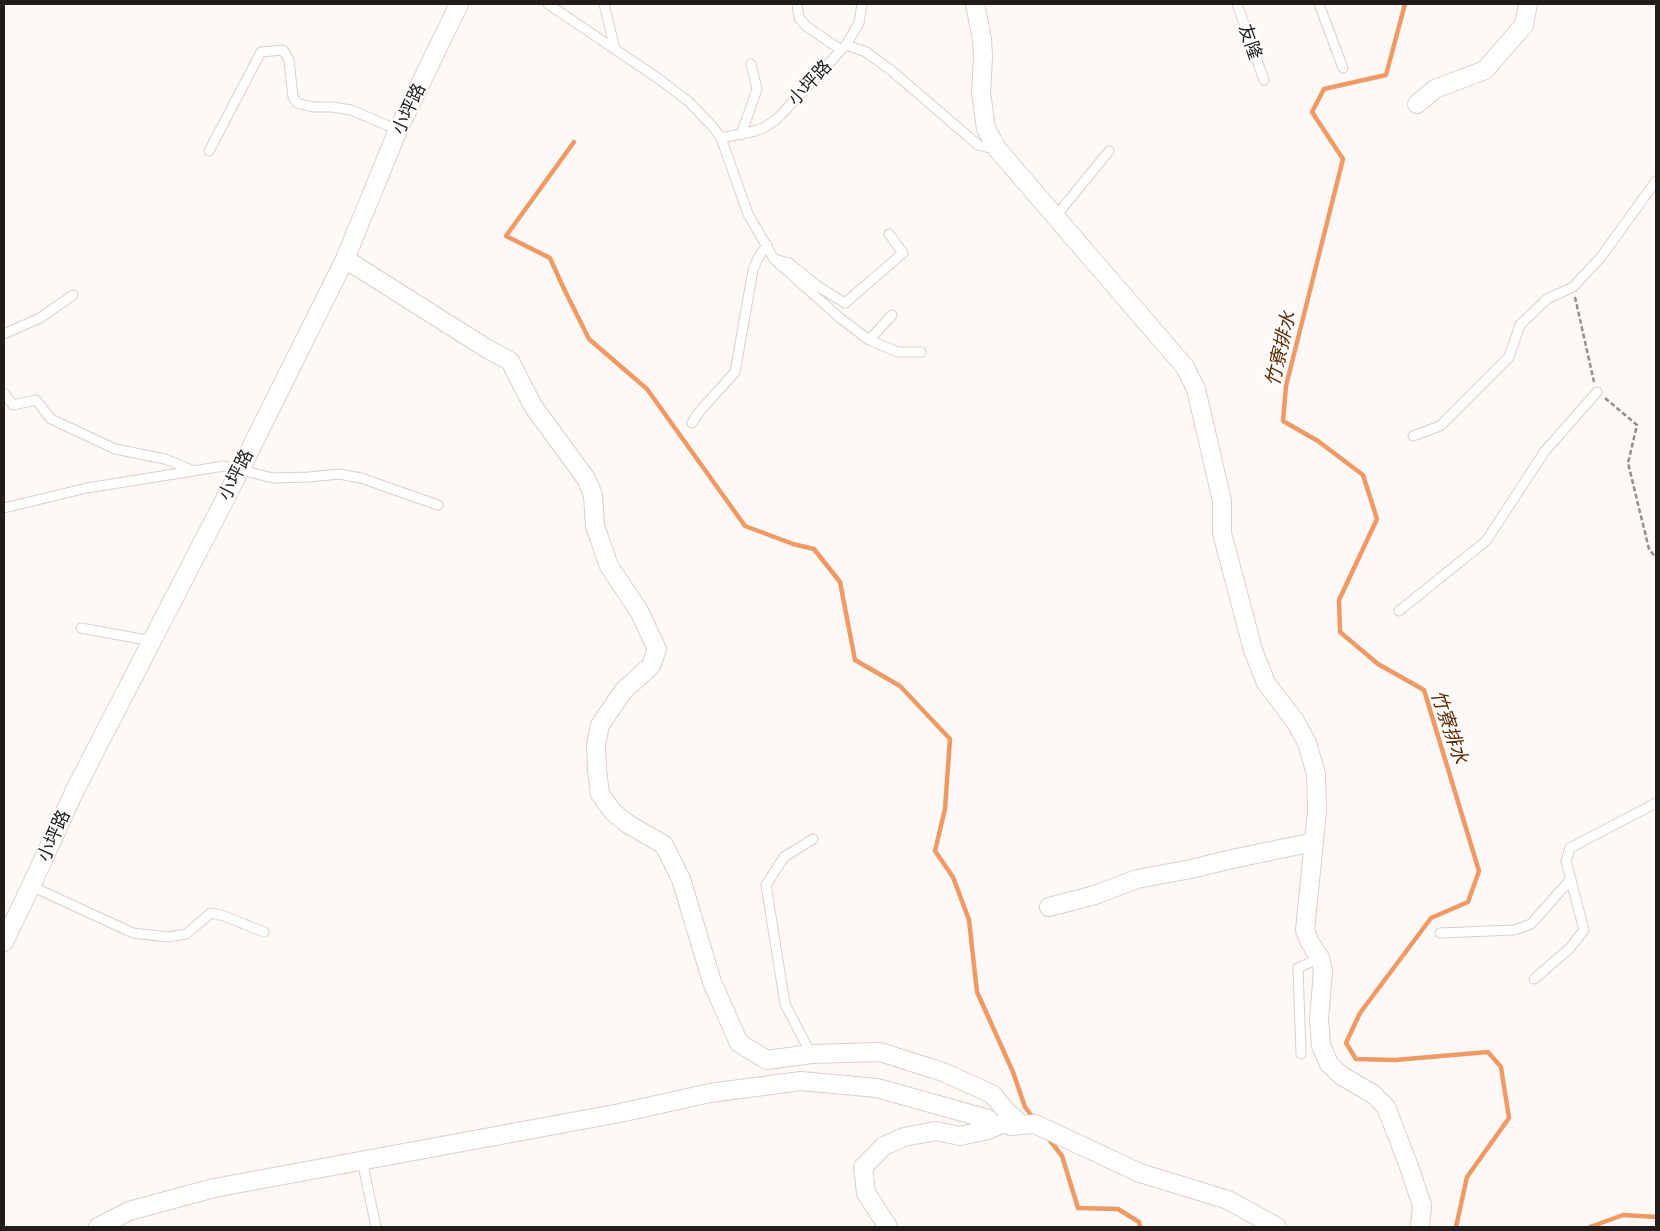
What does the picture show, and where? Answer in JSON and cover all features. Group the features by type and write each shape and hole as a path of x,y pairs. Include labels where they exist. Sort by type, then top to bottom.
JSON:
{"street":[{"name":"小坪路","path":"4,942 76,788 240,470 345,259 398,130 460,4"},
{"path":"975,4 982,39 981,92 986,129 998,150 1185,367 1196,389 1222,501 1222,533 1253,650 1266,683 1295,720 1307,743 1316,774 1317,811 1305,930 1309,941 1320,958 1323,971 1319,1019 1321,1045 1329,1064 1342,1076 1373,1094 1386,1108 1422,1205 1420,1227"},
{"path":"1417,104 1435,89 1485,70 1524,25 1528,4"},
{"path":"345,259 489,350 510,361 533,406 587,480 593,495 595,526 609,566 639,611 657,648 651,666 624,690 600,725 596,745 600,794 613,812 628,824 664,845 681,879 712,982 739,1043 767,1060 811,1054 880,1052 943,1072 992,1094 1007,1112 1023,1125"},
{"path":"1049,907 1095,895 1137,879 1314,842"},
{"path":"98,1227 130,1211 214,1188 620,1113 710,1093 801,1081 877,1088 988,1119"},
{"path":"888,1227 866,1193 863,1167 884,1146 904,1137 936,1131 960,1136 988,1130 1007,1122 1053,1133 1140,1173 1228,1200 1277,1227"}],"lane":[{"path":"548,4 659,78 689,102 721,138 748,214 774,259 840,318 869,340 898,352 921,352"},
{"path":"604,4 615,49"},
{"path":"797,4 799,18 806,26 843,48 866,52 892,71 978,145 998,150"},
{"name":"小坪路","path":"721,138 741,135 765,127 777,119 843,48 859,23 862,4"},
{"name":"友隆","path":"1237,4 1264,80"},
{"path":"1319,4 1343,68"},
{"path":"209,151 260,52 283,50 289,60 293,96 297,103 313,107 332,106 351,110 398,130"},
{"path":"741,135 757,89 751,64"},
{"path":"1056,216 1109,151"},
{"path":"1413,436 1440,426 1509,357 1520,325 1547,300 1573,287 1602,257 1656,181"},
{"path":"774,259 789,263 819,287 845,303 903,253 890,234"},
{"path":"692,423 735,372 753,270 758,258 767,246"},
{"path":"4,334 40,318 73,295"},
{"path":"869,340 892,315"},
{"path":"1399,611 1486,541 1545,452 1597,392"},
{"path":"4,393 13,405 36,400 51,418 115,448 165,459 194,471"},
{"path":"4,508 88,488 224,466 273,478 339,474 361,478 438,505"},
{"path":"81,628 152,641"},
{"path":"1534,980 1570,948 1584,930 1566,861 1570,848 1656,803"},
{"path":"811,1054 785,1004 766,885 784,857 813,839"},
{"path":"1440,933 1514,930 1532,924 1571,879"},
{"path":"31,886 133,933 168,937 186,934 211,913 224,916 264,932"},
{"path":"1301,1054 1298,968 1320,958"},
{"path":"362,1160 376,1227"}],"path":[{"path":"1573,287 1597,392 1637,424 1628,463 1649,549 1656,558"}],"waterway":[{"name":"竹寮排水","path":"1405,4 1386,75 1324,89 1312,112 1343,159 1286,386 1283,421 1318,441 1363,475 1377,519 1339,600 1340,632 1378,664 1424,690 1479,871 1468,902 1431,918 1360,1013 1346,1043 1356,1059 1395,1060 1488,1052 1501,1067 1509,1118 1467,1177 1456,1227"},
{"path":"574,142 506,236 550,258 589,339 647,389 745,526 793,544 814,549 840,582 855,660 900,686 950,739 945,809 935,851 953,877 969,920 977,992 1013,1072 1025,1107 1034,1119"},
{"path":"1048,1138 1062,1156 1078,1208 1118,1209 1139,1222 1140,1227"},
{"name":"竹寮排水","path":"1590,1227 1623,1215 1656,1217"}]}
